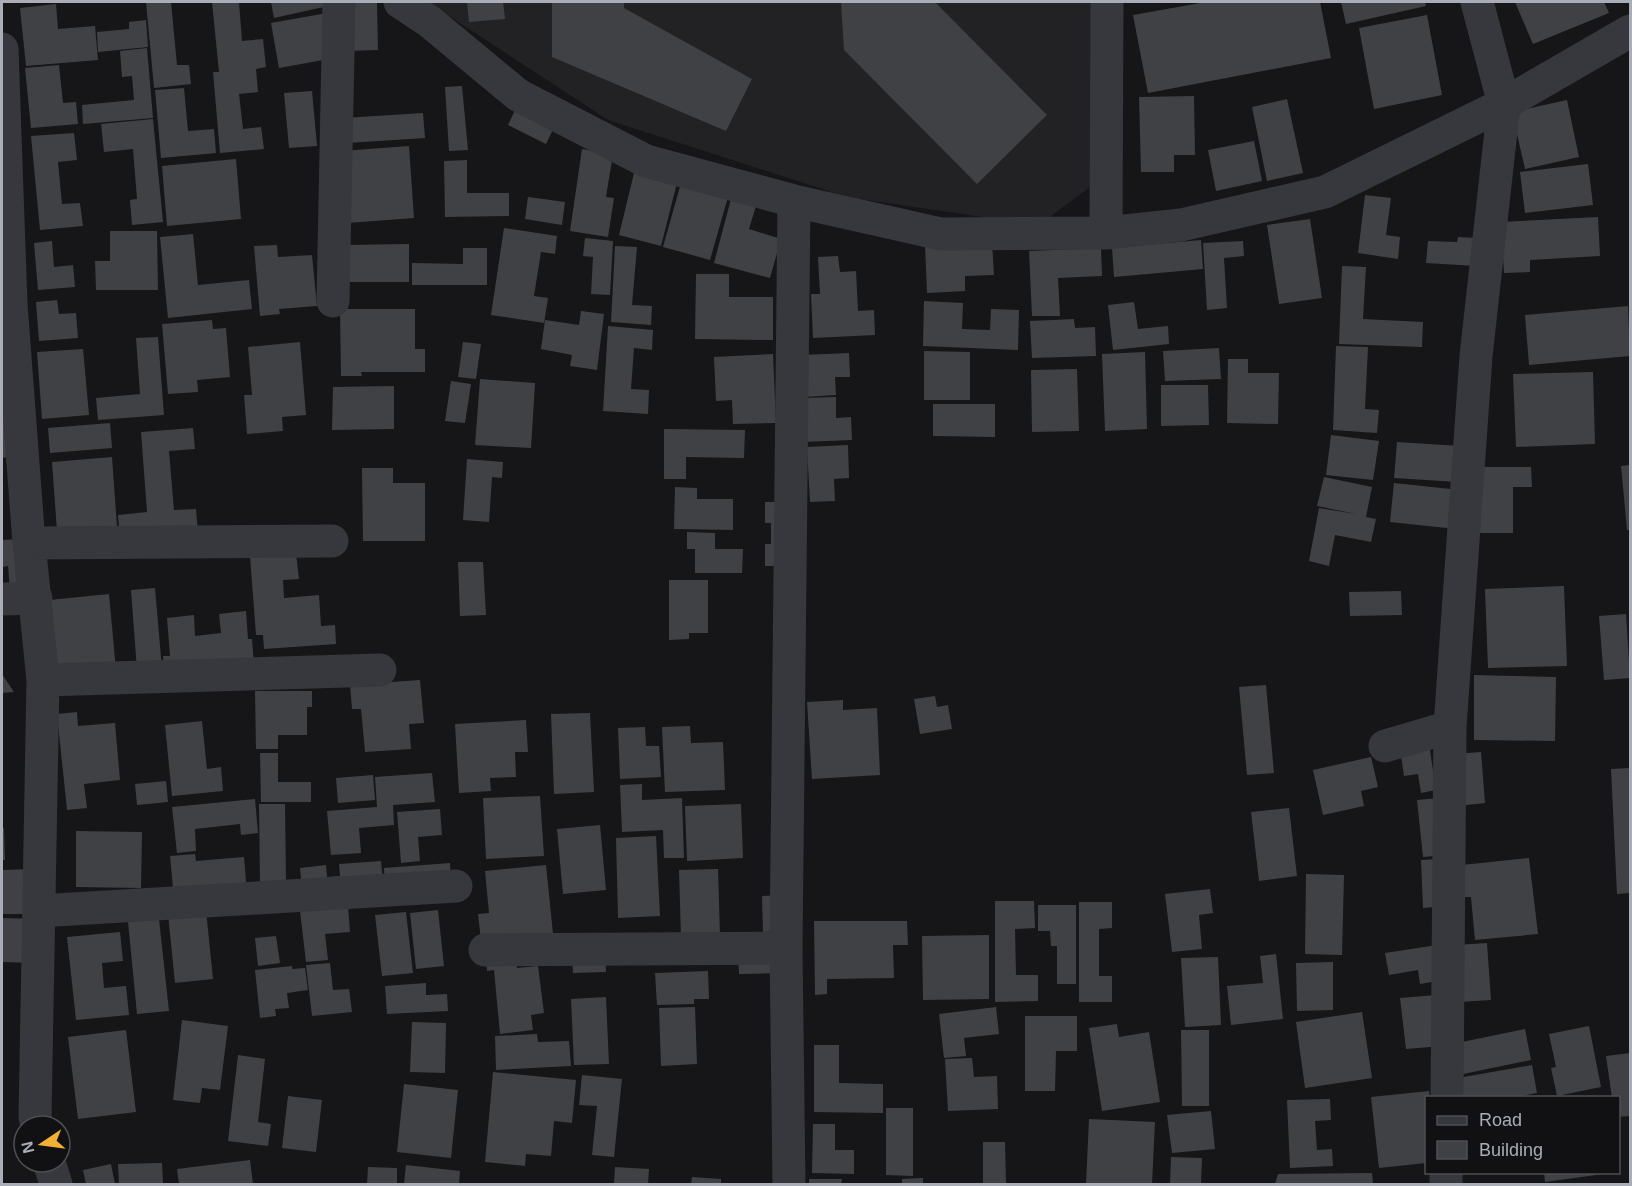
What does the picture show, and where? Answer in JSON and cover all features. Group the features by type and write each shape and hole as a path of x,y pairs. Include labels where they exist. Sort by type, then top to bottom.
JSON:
{"street":[{"path":"333,301 339,2"},
{"path":"400,2 429,21 518,95 646,161 794,201 941,234 1106,233 1181,225 1325,192 1504,104 1630,30"},
{"path":"1106,233 1107,2"},
{"path":"1447,1096 1450,727 1476,356 1504,104 1477,2"},
{"path":"2,49 6,304 44,680 34,1114"},
{"path":"789,1185 786,948 794,201"},
{"path":"29,543 332,542"},
{"path":"2,600 36,598"},
{"path":"44,680 380,670"},
{"path":"1385,746 1450,727"},
{"path":"39,911 456,886"},
{"path":"485,950 786,948"}],"shaded area":[{"path":"428,2 1110,2 1113,170 1035,228 1003,220 847,197 608,120"}],"building":[{"path":"146,2 171,2 177,65 189,65 191,84 154,88"},
{"path":"212,2 239,2 242,41 263,39 266,67 256,69 258,92 239,94 243,129 261,127 264,149 220,153 213,72 219,72"},
{"path":"271,2 328,2 328,6 274,18"},
{"path":"345,2 377,2 378,50 346,51"},
{"path":"467,2 503,2 505,19 469,22"},
{"path":"552,2 624,2 624,8 752,79 726,131 552,57"},
{"path":"841,2 935,2 1047,115 977,184 844,50"},
{"path":"1206,2 1320,2 1331,58 1148,93 1133,15"},
{"path":"1341,2 1425,2 1426,6 1346,24"},
{"path":"1515,2 1604,2 1609,13 1533,44"},
{"path":"56,4 58,29 95,26 98,60 26,66 20,8"},
{"path":"327,13 334,58 279,68 271,23"},
{"path":"1427,15 1442,95 1374,109 1359,28"},
{"path":"146,20 148,47 98,52 97,32 129,29 129,22"},
{"path":"147,48 153,118 83,124 82,105 134,100 132,76 122,77 120,51"},
{"path":"59,65 63,103 76,102 78,124 31,128 25,68"},
{"path":"462,86 468,150 449,151 445,87"},
{"path":"184,88 188,131 214,129 216,153 161,158 155,90"},
{"path":"312,91 317,146 289,148 284,93"},
{"path":"1194,96 1195,155 1174,155 1174,172 1141,172 1139,97"},
{"path":"1287,99 1303,173 1267,181 1252,107"},
{"path":"1567,100 1579,157 1525,169 1512,112"},
{"path":"519,102 557,121 546,144 508,125"},
{"path":"423,113 425,138 347,143 344,118"},
{"path":"153,119 163,222 132,225 130,200 137,199 133,149 104,152 101,124"},
{"path":"74,133 77,160 58,162 62,204 80,203 83,226 40,230 31,136"},
{"path":"1254,141 1262,181 1216,191 1208,150"},
{"path":"409,146 414,218 347,223 342,151"},
{"path":"582,149 613,154 606,197 614,198 608,237 570,231"},
{"path":"236,159 241,219 167,226 162,166"},
{"path":"467,160 467,193 509,193 509,216 445,217 444,161"},
{"path":"1588,164 1593,205 1525,213 1520,172"},
{"path":"634,173 677,183 661,246 619,235"},
{"path":"681,183 728,197 710,260 663,247"},
{"path":"1365,195 1391,198 1386,235 1400,237 1398,259 1358,253"},
{"path":"528,197 565,202 562,225 525,219"},
{"path":"731,199 756,206 749,229 781,239 770,278 714,263"},
{"path":"1598,217 1600,256 1530,260 1530,272 1504,273 1501,222"},
{"path":"1310,219 1322,298 1279,304 1267,225"},
{"path":"504,228 557,236 555,254 541,252 534,296 548,298 544,323 491,315"},
{"path":"110,231 157,231 158,290 96,290 95,261 110,261"},
{"path":"193,234 198,285 249,280 252,309 168,318 160,237"},
{"path":"1458,237 1477,238 1476,266 1426,263 1428,241 1457,242"},
{"path":"585,238 613,241 610,295 591,294 593,257 583,256"},
{"path":"1201,240 1203,269 1114,277 1112,248"},
{"path":"52,241 54,267 73,265 75,287 38,290 34,243"},
{"path":"1243,241 1244,256 1224,258 1227,308 1207,310 1203,243"},
{"path":"992,242 994,275 965,276 965,291 927,293 925,245"},
{"path":"409,244 409,282 344,282 344,245"},
{"path":"277,245 278,257 312,255 317,306 279,309 280,314 260,316 254,246"},
{"path":"615,246 637,247 632,305 652,306 651,325 611,322"},
{"path":"463,248 487,248 487,285 412,285 412,263 463,264"},
{"path":"1101,248 1102,276 1058,278 1060,316 1032,316 1029,251"},
{"path":"838,256 840,272 856,271 858,311 874,310 875,335 813,338 811,294 820,294 818,257"},
{"path":"1342,266 1366,267 1363,319 1423,322 1422,347 1339,344"},
{"path":"696,274 729,274 729,297 773,297 773,340 695,339"},
{"path":"57,300 59,314 76,313 78,338 39,341 36,302"},
{"path":"924,301 963,303 962,329 990,330 991,309 1019,310 1018,350 923,346"},
{"path":"1134,302 1138,329 1168,326 1169,344 1113,350 1108,305"},
{"path":"1628,306 1630,356 1529,365 1525,315"},
{"path":"340,309 415,309 415,349 425,349 425,372 361,372 362,376 341,376"},
{"path":"581,311 604,314 597,370 570,366 572,355 541,349 545,320 579,325"},
{"path":"1074,319 1075,328 1095,327 1096,356 1032,358 1030,321"},
{"path":"212,320 213,329 226,328 230,377 197,380 198,392 168,394 162,324"},
{"path":"608,326 653,330 652,350 634,348 631,389 649,390 648,414 603,411"},
{"path":"158,337 164,415 98,420 96,398 140,394 136,338"},
{"path":"300,342 306,415 282,417 283,431 247,434 244,395 252,395 248,347"},
{"path":"463,342 481,344 476,379 458,377"},
{"path":"1336,346 1368,347 1365,409 1379,410 1377,433 1333,430"},
{"path":"1219,348 1221,379 1165,381 1163,351"},
{"path":"83,349 89,415 42,419 37,352"},
{"path":"924,351 970,352 970,400 924,400"},
{"path":"1145,352 1147,429 1105,431 1102,354"},
{"path":"849,353 850,377 835,377 836,395 804,397 802,355"},
{"path":"773,354 776,423 733,424 732,400 716,401 714,357"},
{"path":"1228,359 1248,359 1248,373 1279,373 1278,424 1227,423"},
{"path":"1077,369 1079,431 1032,432 1031,370"},
{"path":"1593,372 1595,444 1516,447 1513,374"},
{"path":"480,379 535,383 531,448 475,445"},
{"path":"451,381 471,384 465,423 445,421"},
{"path":"1161,385 1208,385 1209,425 1161,426"},
{"path":"394,386 394,429 332,430 333,387"},
{"path":"836,397 836,418 851,417 852,440 803,442 801,398"},
{"path":"933,404 995,404 995,437 933,436"},
{"path":"7,407 15,456 2,458 2,408"},
{"path":"110,423 112,448 50,453 48,428"},
{"path":"193,428 195,449 169,451 174,510 196,509 198,533 120,539 118,515 147,512 141,432"},
{"path":"664,429 745,430 744,458 686,457 686,479 664,479"},
{"path":"1331,435 1379,441 1373,480 1326,475"},
{"path":"1397,442 1460,446 1458,482 1394,478"},
{"path":"848,445 849,478 834,479 835,501 810,502 807,447"},
{"path":"112,457 117,527 57,531 52,462"},
{"path":"467,459 503,462 502,478 492,477 489,522 463,520"},
{"path":"1630,465 1630,530 1627,530 1621,466"},
{"path":"1480,467 1531,467 1532,487 1513,487 1513,533 1480,533"},
{"path":"362,468 393,468 393,483 425,483 425,541 363,541"},
{"path":"1324,477 1372,487 1366,517 1376,519 1371,542 1335,535 1329,566 1309,561 1319,508 1356,514 1317,506"},
{"path":"1394,483 1460,490 1456,529 1390,522"},
{"path":"675,487 697,488 697,499 733,499 733,530 674,529"},
{"path":"765,502 785,502 785,566 765,566 765,544 771,544 771,523 765,523"},
{"path":"687,532 715,533 715,549 743,549 742,573 695,573 695,549 687,549"},
{"path":"18,539 22,589 10,590 8,566 2,567 2,540"},
{"path":"296,553 299,579 283,580 284,598 319,595 321,626 335,625 336,644 264,649 263,635 256,635 250,556"},
{"path":"458,562 483,562 486,615 460,616"},
{"path":"669,580 708,580 708,633 689,633 689,639 669,640"},
{"path":"1564,586 1567,666 1488,668 1485,589"},
{"path":"155,588 162,669 137,670 131,590"},
{"path":"1401,591 1402,615 1350,616 1349,592"},
{"path":"109,594 116,670 56,676 49,600"},
{"path":"246,611 248,639 252,639 254,665 165,672 163,656 170,656 167,618 194,615 195,636 221,633 219,614"},
{"path":"1626,614 1630,678 1604,680 1599,616"},
{"path":"2,674 14,692 2,693"},
{"path":"1474,675 1556,677 1555,741 1474,740"},
{"path":"420,680 424,723 409,724 411,749 365,752 361,709 352,709 350,685"},
{"path":"1266,685 1274,773 1247,775 1239,687"},
{"path":"255,691 312,691 312,707 307,707 307,735 278,735 278,749 256,749"},
{"path":"935,696 937,707 948,705 952,729 920,734 914,699"},
{"path":"843,700 843,710 877,708 880,775 812,779 807,702"},
{"path":"77,712 78,726 115,723 120,780 84,784 87,808 67,810 57,714"},
{"path":"590,713 594,792 554,794 551,714"},
{"path":"526,720 528,752 515,752 516,777 490,778 491,791 459,793 455,724"},
{"path":"202,721 207,769 221,767 223,791 172,796 165,725"},
{"path":"690,726 691,743 723,742 725,790 665,792 662,727"},
{"path":"645,727 646,746 659,746 661,777 620,779 618,728"},
{"path":"1429,744 1436,790 1421,793 1418,774 1404,776 1400,749"},
{"path":"1481,752 1485,803 1458,806 1455,754"},
{"path":"260,753 278,753 278,782 311,782 311,802 261,802"},
{"path":"1371,757 1378,787 1361,791 1364,806 1323,815 1313,770"},
{"path":"1630,768 1630,893 1617,894 1611,769"},
{"path":"432,773 435,802 393,805 394,825 359,828 361,853 331,855 327,811 377,807 375,777"},
{"path":"373,775 375,800 338,803 336,778"},
{"path":"166,781 168,802 137,805 135,784"},
{"path":"642,784 642,800 682,798 684,858 664,858 663,830 622,832 620,785"},
{"path":"540,796 544,856 486,859 483,798"},
{"path":"1439,798 1445,855 1423,857 1417,800"},
{"path":"255,799 258,833 241,835 240,824 195,829 196,851 177,853 172,807"},
{"path":"259,804 285,804 286,885 260,885"},
{"path":"741,804 743,858 687,861 685,806"},
{"path":"1289,808 1297,876 1259,881 1251,812"},
{"path":"440,809 442,835 418,837 420,861 401,863 397,812"},
{"path":"600,825 606,890 563,894 557,829"},
{"path":"2,828 4,828 5,860 2,860"},
{"path":"76,831 142,832 141,888 76,887"},
{"path":"656,836 660,916 618,918 616,838"},
{"path":"195,854 196,861 244,857 247,892 174,899 170,856"},
{"path":"1529,858 1538,934 1475,940 1471,897 1465,897 1462,865"},
{"path":"1443,859 1445,906 1423,908 1421,860"},
{"path":"381,861 383,883 302,889 300,868 326,865 327,877 340,876 339,864"},
{"path":"450,863 451,882 385,887 384,868"},
{"path":"546,865 553,934 481,940 478,914 489,913 485,871"},
{"path":"33,869 34,914 2,914 2,870"},
{"path":"718,869 720,936 681,938 679,870"},
{"path":"1306,874 1344,875 1342,955 1305,954"},
{"path":"1210,889 1213,913 1199,915 1202,949 1172,952 1165,894"},
{"path":"783,895 784,931 763,932 762,896"},
{"path":"995,901 1034,901 1035,928 1015,929 1016,975 1038,975 1038,1001 995,1002"},
{"path":"1079,902 1112,902 1112,928 1099,929 1099,976 1112,976 1112,1002 1079,1002"},
{"path":"1038,905 1076,905 1076,984 1057,984 1057,946 1051,946 1050,931 1038,931"},
{"path":"348,906 350,932 325,934 328,960 306,962 300,911"},
{"path":"206,910 213,979 175,983 168,914"},
{"path":"438,910 444,966 416,969 410,913"},
{"path":"406,912 413,973 382,976 375,915"},
{"path":"2,918 37,919 35,963 2,962"},
{"path":"159,919 169,1011 137,1014 128,922"},
{"path":"814,921 907,921 908,945 893,945 894,978 827,979 827,994 815,995"},
{"path":"120,932 123,961 102,963 104,988 126,986 129,1015 76,1020 67,937"},
{"path":"989,935 989,999 923,1000 922,936"},
{"path":"276,936 280,963 258,966 255,938"},
{"path":"1487,943 1491,1000 1459,1002 1456,945"},
{"path":"1437,945 1443,980 1420,984 1418,970 1389,975 1385,953"},
{"path":"780,950 781,973 739,974 738,952"},
{"path":"605,952 606,972 573,973 572,954"},
{"path":"515,954 517,968 538,966 544,1013 531,1015 533,1030 500,1034 494,970 487,971 486,957"},
{"path":"1276,954 1283,1019 1231,1025 1227,986 1263,983 1260,956"},
{"path":"1218,957 1221,1025 1185,1027 1181,958"},
{"path":"1333,962 1333,1010 1297,1011 1296,963"},
{"path":"330,963 333,990 349,989 352,1012 312,1016 306,965"},
{"path":"292,966 292,969 305,968 308,990 287,993 289,1008 275,1009 276,1016 260,1018 255,970"},
{"path":"708,971 709,999 694,999 694,1004 657,1005 655,973"},
{"path":"426,983 426,995 447,994 448,1011 387,1014 385,986"},
{"path":"1436,995 1441,1046 1406,1049 1400,998"},
{"path":"606,997 609,1064 574,1065 571,999"},
{"path":"695,1007 697,1064 661,1066 659,1008"},
{"path":"996,1007 999,1034 964,1038 966,1056 944,1058 939,1014"},
{"path":"1362,1012 1372,1078 1305,1088 1296,1022"},
{"path":"1025,1016 1077,1016 1077,1051 1056,1051 1055,1091 1025,1091"},
{"path":"182,1020 228,1026 220,1090 202,1088 200,1103 173,1100"},
{"path":"412,1022 446,1023 445,1073 410,1072"},
{"path":"1117,1024 1119,1037 1149,1032 1160,1102 1102,1111 1089,1028"},
{"path":"1589,1026 1601,1087 1557,1096 1551,1068 1556,1067 1549,1034"},
{"path":"1525,1029 1531,1060 1463,1074 1457,1043"},
{"path":"126,1030 136,1112 78,1119 68,1037"},
{"path":"1181,1030 1209,1030 1209,1106 1182,1106"},
{"path":"537,1034 538,1042 569,1041 571,1066 496,1070 495,1036"},
{"path":"814,1045 839,1045 839,1083 883,1084 883,1113 814,1112"},
{"path":"1630,1053 1630,1116 1620,1117 1620,1096 1612,1096 1606,1056"},
{"path":"238,1055 265,1059 258,1122 271,1124 268,1146 228,1141"},
{"path":"972,1058 974,1077 997,1076 998,1109 948,1111 945,1059"},
{"path":"1532,1065 1537,1093 1521,1096 1461,1096 1458,1078"},
{"path":"493,1072 576,1080 572,1123 554,1121 551,1156 526,1154 525,1166 485,1162"},
{"path":"582,1075 622,1079 614,1157 592,1155 597,1106 579,1105"},
{"path":"404,1084 458,1090 451,1158 397,1152"},
{"path":"1429,1091 1430,1096 1425,1096 1425,1163 1379,1168 1371,1097"},
{"path":"288,1096 322,1100 316,1152 282,1148"},
{"path":"1330,1099 1331,1120 1315,1121 1317,1150 1332,1149 1333,1166 1290,1168 1287,1100"},
{"path":"886,1108 913,1108 913,1176 886,1175"},
{"path":"1211,1111 1215,1149 1172,1153 1167,1115"},
{"path":"1089,1119 1155,1122 1152,1184 1086,1184"},
{"path":"813,1124 835,1124 835,1150 854,1150 854,1174 812,1173"},
{"path":"983,1142 1005,1142 1006,1184 983,1184"},
{"path":"1171,1157 1202,1158 1201,1184 1170,1184"},
{"path":"250,1160 253,1184 179,1184 177,1169"},
{"path":"162,1163 163,1184 119,1184 118,1164"},
{"path":"111,1164 115,1184 86,1184 83,1170"},
{"path":"406,1165 460,1171 459,1184 404,1184"},
{"path":"368,1167 397,1168 397,1184 367,1184"},
{"path":"615,1167 649,1169 648,1184 614,1184"},
{"path":"1372,1173 1373,1184 1275,1184 1278,1174"},
{"path":"1544,1174 1596,1174 1596,1175 1545,1182"},
{"path":"692,1177 721,1179 721,1184 691,1184"},
{"path":"923,1178 923,1184 902,1184 902,1179"},
{"path":"809,1179 842,1179 841,1184 809,1184"}]}
